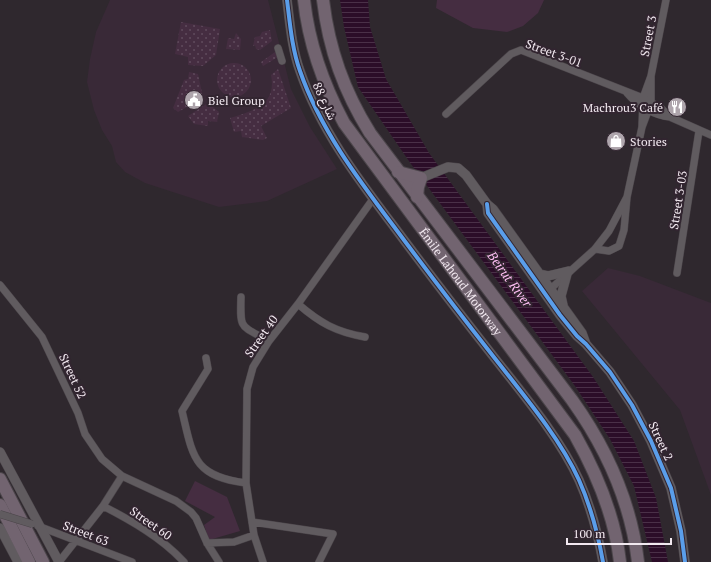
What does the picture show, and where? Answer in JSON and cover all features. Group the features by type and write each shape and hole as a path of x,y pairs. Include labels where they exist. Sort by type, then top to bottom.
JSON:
{"highway":[{"name":"Émile Lahoud Motorway","path":"304,0 308,30 318,68 344,123 575,435 590,463 607,504 620,562"},
{"name":"Émile Lahoud Motorway","path":"323,0 330,45 346,90 370,134 589,424 618,481 630,518 638,562"},
{"path":"398,172 421,178 417,197"},
{"path":"0,479 43,562"},
{"path":"0,505 29,562"}],"street":[{"name":"شارع 88","path":"287,0 296,58 323,122 338,149 373,199 446,296 527,400 562,451 578,479 591,509 603,562"},
{"name":"Street 3","path":"651,76 666,0"},
{"path":"278,48 282,61"},
{"name":"Street 3-01","path":"446,114 517,50 626,93 642,102"},
{"path":"642,126 642,102 651,76"},
{"path":"595,249 609,251 616,248 624,233 627,197 642,126 650,106 651,76"},
{"path":"642,102 650,106 661,108 670,117 711,135"},
{"name":"Street 3-03","path":"677,273 700,131"},
{"path":"421,178 444,168 454,167 463,171 487,204 493,209 539,274 547,291 565,310 582,332 586,344"},
{"path":"547,291 595,249 612,226 627,197"},
{"name":"Street 40","path":"263,562 254,535 246,483 247,389 252,367 269,341 298,304 373,199"},
{"path":"487,204 489,215 547,291 577,336 586,344"},
{"path":"612,226 624,233"},
{"path":"539,274 548,276 568,273"},
{"path":"565,310 561,296 568,273"},
{"name":"Street 52","path":"0,286 42,336 78,413 85,434 102,459 122,476 184,506 196,518 217,561"},
{"path":"241,297 240,321 244,327 269,341"},
{"path":"298,304 327,326 344,333 365,337"},
{"name":"Street 2","path":"586,344 610,372 650,441 671,488 682,531 685,562"},
{"path":"206,358 208,369 182,411 190,443 196,459 212,475 224,480 246,483"},
{"path":"0,452 35,524 59,562 103,506 122,476"},
{"name":"Street 60","path":"103,506 131,520 166,545 184,562"},
{"name":"Street 63","path":"0,514 35,524 132,562"},
{"path":"252,522 333,534 319,562"},
{"path":"0,528 18,562"},
{"path":"207,543 234,542 254,535"}],"shaded area":[{"name":"Biel Group","path":"110,0 268,0 291,89 310,127 337,169 267,201 219,207 145,183 125,172 116,162 112,146 102,130 94,110 87,82 96,32"},
{"path":"437,0 544,0 538,13 523,26 507,32 473,28 436,8"},
{"path":"181,22 220,29 216,55 203,66 188,65 188,57 175,54"},
{"path":"270,30 272,41 260,50 256,49 255,45 253,46 255,37 260,36 262,32"},
{"path":"236,33 241,39 240,50 226,49 228,38 234,39"},
{"path":"275,52 278,57 263,66 261,62"},
{"path":"231,63 237,63 246,68 250,74 250,86 246,92 237,97 231,97 222,92 217,83 217,77 222,68"},
{"path":"278,69 291,108 261,126 267,138 263,140 242,137 241,131 234,132 230,118 247,113 267,100 272,85 271,75"},
{"path":"189,72 198,74 203,98 178,112 173,108 184,80 188,79"},
{"path":"208,103 219,112 217,122 208,121 208,126 194,124 188,116"},
{"path":"608,268 640,276 711,303 711,495 680,410 582,291"},
{"path":"195,481 227,497 240,531 209,540 204,525 215,517 185,501"}],"water":[{"name":"Beirut River","path":"340,0 368,0 370,27 386,79 429,153 593,377 634,441 656,498 668,562 652,562 634,486 610,439 575,386 411,164 358,87 344,27"}],"cycle path":[{"path":"287,0 297,63 308,92 329,133 367,191 528,400 562,448 579,480 591,510 603,562"},
{"path":"487,204 488,213 560,315 610,372 632,405 651,441 671,488 681,531 685,562"}],"place":[{"name":"Biel Group","path":"194,100"},
{"name":"Machrou3 Café","path":"677,107"},
{"name":"Stories","path":"616,141"}]}
